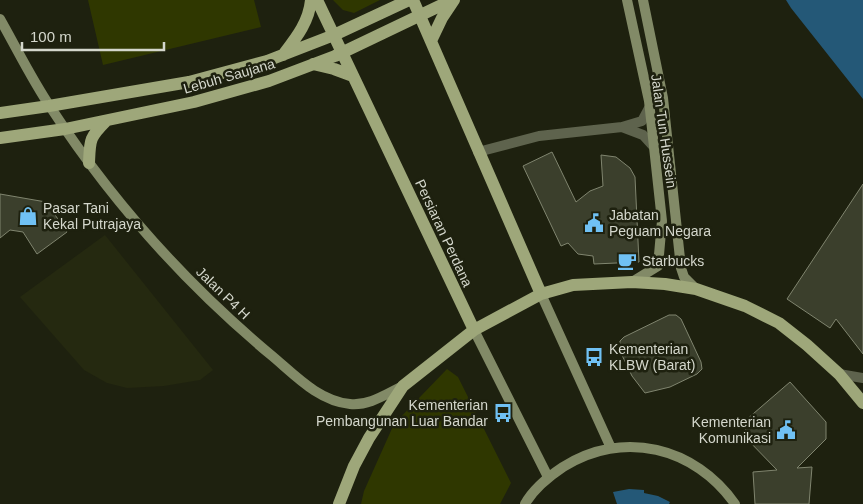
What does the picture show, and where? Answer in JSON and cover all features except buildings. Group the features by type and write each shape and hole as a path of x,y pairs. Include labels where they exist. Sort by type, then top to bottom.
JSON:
{"main road":[{"path":"283,55 298,36 306,21 311,0"},
{"name":"Persiaran Perdana","path":"318,0 474,330"},
{"path":"411,0 421,16 478,152 541,294"},
{"name":"Lebuh Saujana","path":"0,113 189,82 267,61 334,35 411,0"},
{"path":"432,42 442,18 453,0"},
{"name":"Lebuh Saujana","path":"0,138 106,121 194,102 269,81 342,53 453,0"},
{"path":"313,64 353,76"},
{"path":"89,163 90,140 106,121"},
{"path":"338,504 350,473 365,445 403,386 474,330 541,294 573,285 632,282 665,284 696,289 745,306 779,323 808,345 839,374 863,403"}],"street":[{"name":"Jalan Tun Hussein","path":"627,0 649,108 662,221 658,266 632,282"},
{"name":"Jalan Tun Hussein","path":"643,0 664,98 681,268 684,277 696,289"},
{"name":"Jalan P4 H","path":"0,19 49,106 89,163 139,226 229,318 304,383 324,396 351,404 370,402 403,386"},
{"path":"478,152 539,136 622,127 642,121 649,108"},
{"path":"622,127 643,135 653,146"},
{"path":"541,294 611,448"},
{"name":"Persiaran Perdana","path":"474,330 548,477"},
{"path":"839,374 863,378"},
{"path":"525,504 548,477 578,458 611,448 636,447 661,450 685,459 706,472 725,490 735,504"}],"shaded area":[{"path":"105,235 213,370 200,380 164,386 127,388 107,383 84,370 20,297"}],"green space":[{"path":"88,0 254,0 261,27 103,65"},
{"path":"333,0 380,0 354,13 343,10"},
{"path":"447,369 458,377 511,483 500,504 361,504 364,491 394,424"}],"water":[{"path":"786,0 863,0 863,99 791,8"},
{"path":"629,489 644,490 644,493 658,496 670,502 669,504 617,504 613,492"}],"place":[{"name":"Pasar Tani Kekal Putrajaya","path":"28,216"},
{"name":"Jabatan Peguam Negara","path":"594,223"},
{"name":"Starbucks","path":"627,261"},
{"name":"Kementerian KLBW (Barat)","path":"594,357"},
{"name":"Kementerian Pembangunan Luar Bandar","path":"503,413"},
{"name":"Kementerian Komunikasi","path":"786,430"}]}
